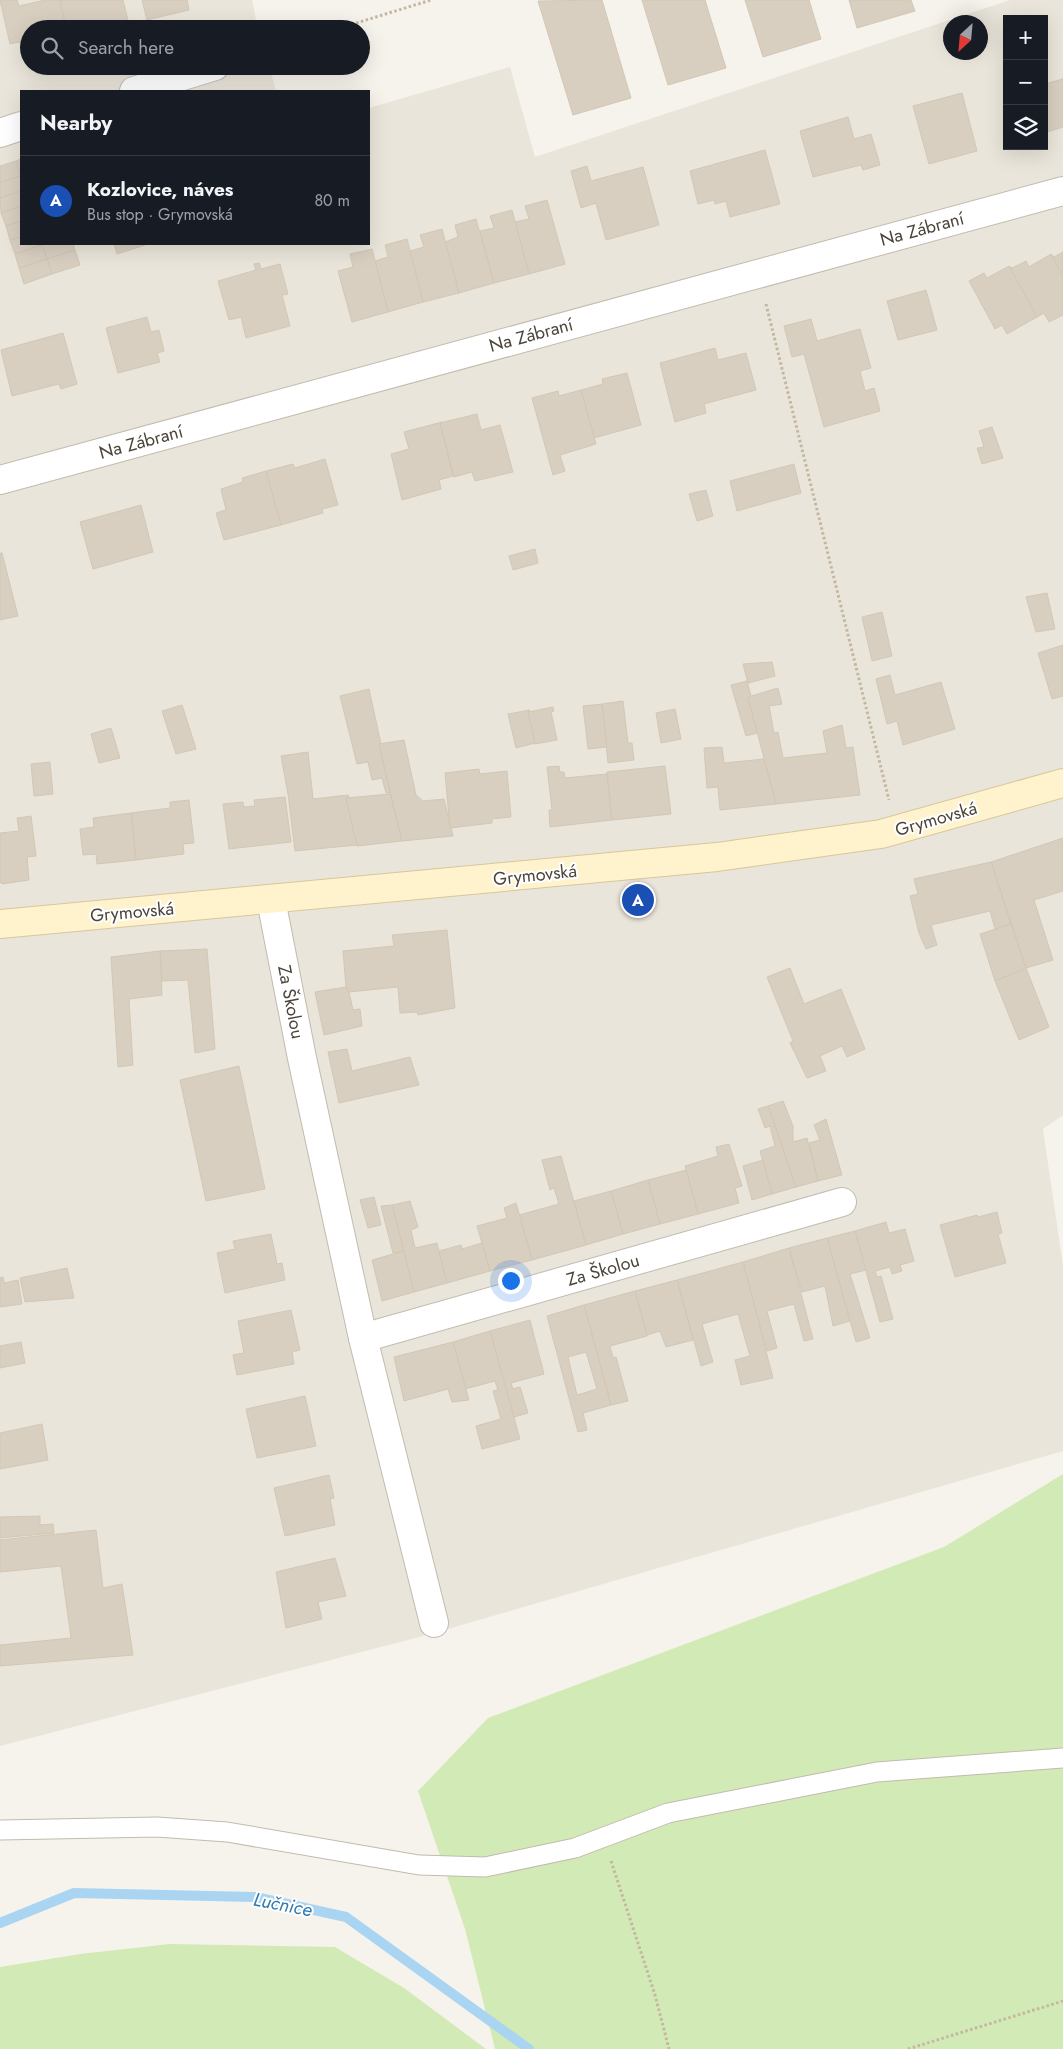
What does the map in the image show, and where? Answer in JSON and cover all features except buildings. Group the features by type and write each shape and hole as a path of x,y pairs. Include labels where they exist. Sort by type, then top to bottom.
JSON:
{"main road":[{"name":"Grymovská","path":"0,924 705,858 881,834 1063,783"}],"street":[{"path":"137,90 186,75"},
{"path":"0,133 20,126"},
{"name":"Na Zábraní","path":"0,480 1063,191"},
{"name":"Za Školou","path":"271,900 302,1058 363,1338 434,1623"},
{"name":"Za Školou","path":"363,1338 842,1202"}],"lane":[{"path":"0,1830 157,1827 227,1832 420,1865 485,1867 575,1848 668,1813 877,1772 1063,1758"}],"path":[{"path":"366,20 432,0"},
{"path":"758,273 896,830"},
{"path":"603,1837 655,1995 669,2049"},
{"path":"908,2049 1063,2000"}],"shaded area":[{"path":"0,0 252,0 256,20 20,20 20,75 272,75 276,90 20,90 20,245 370,245 370,108 510,67 535,157 943,22 943,60 988,60 988,15 965,15 1010,0 1063,0 1063,1115 1043,1129 1063,1266 1063,1451 427,1635 0,1746"}],"green space":[{"path":"1063,1474 1063,2049 495,2049 465,1929 418,1791 488,1718 944,1547"},
{"path":"170,1944 335,1947 404,1988 486,2049 0,2049 0,1967 80,1954"}],"waterway":[{"name":"Lučnice","path":"0,1923 74,1893 255,1897 346,1917 529,2049"}],"place":[{"name":"Kozlovice, náves","path":"638,900"}]}
